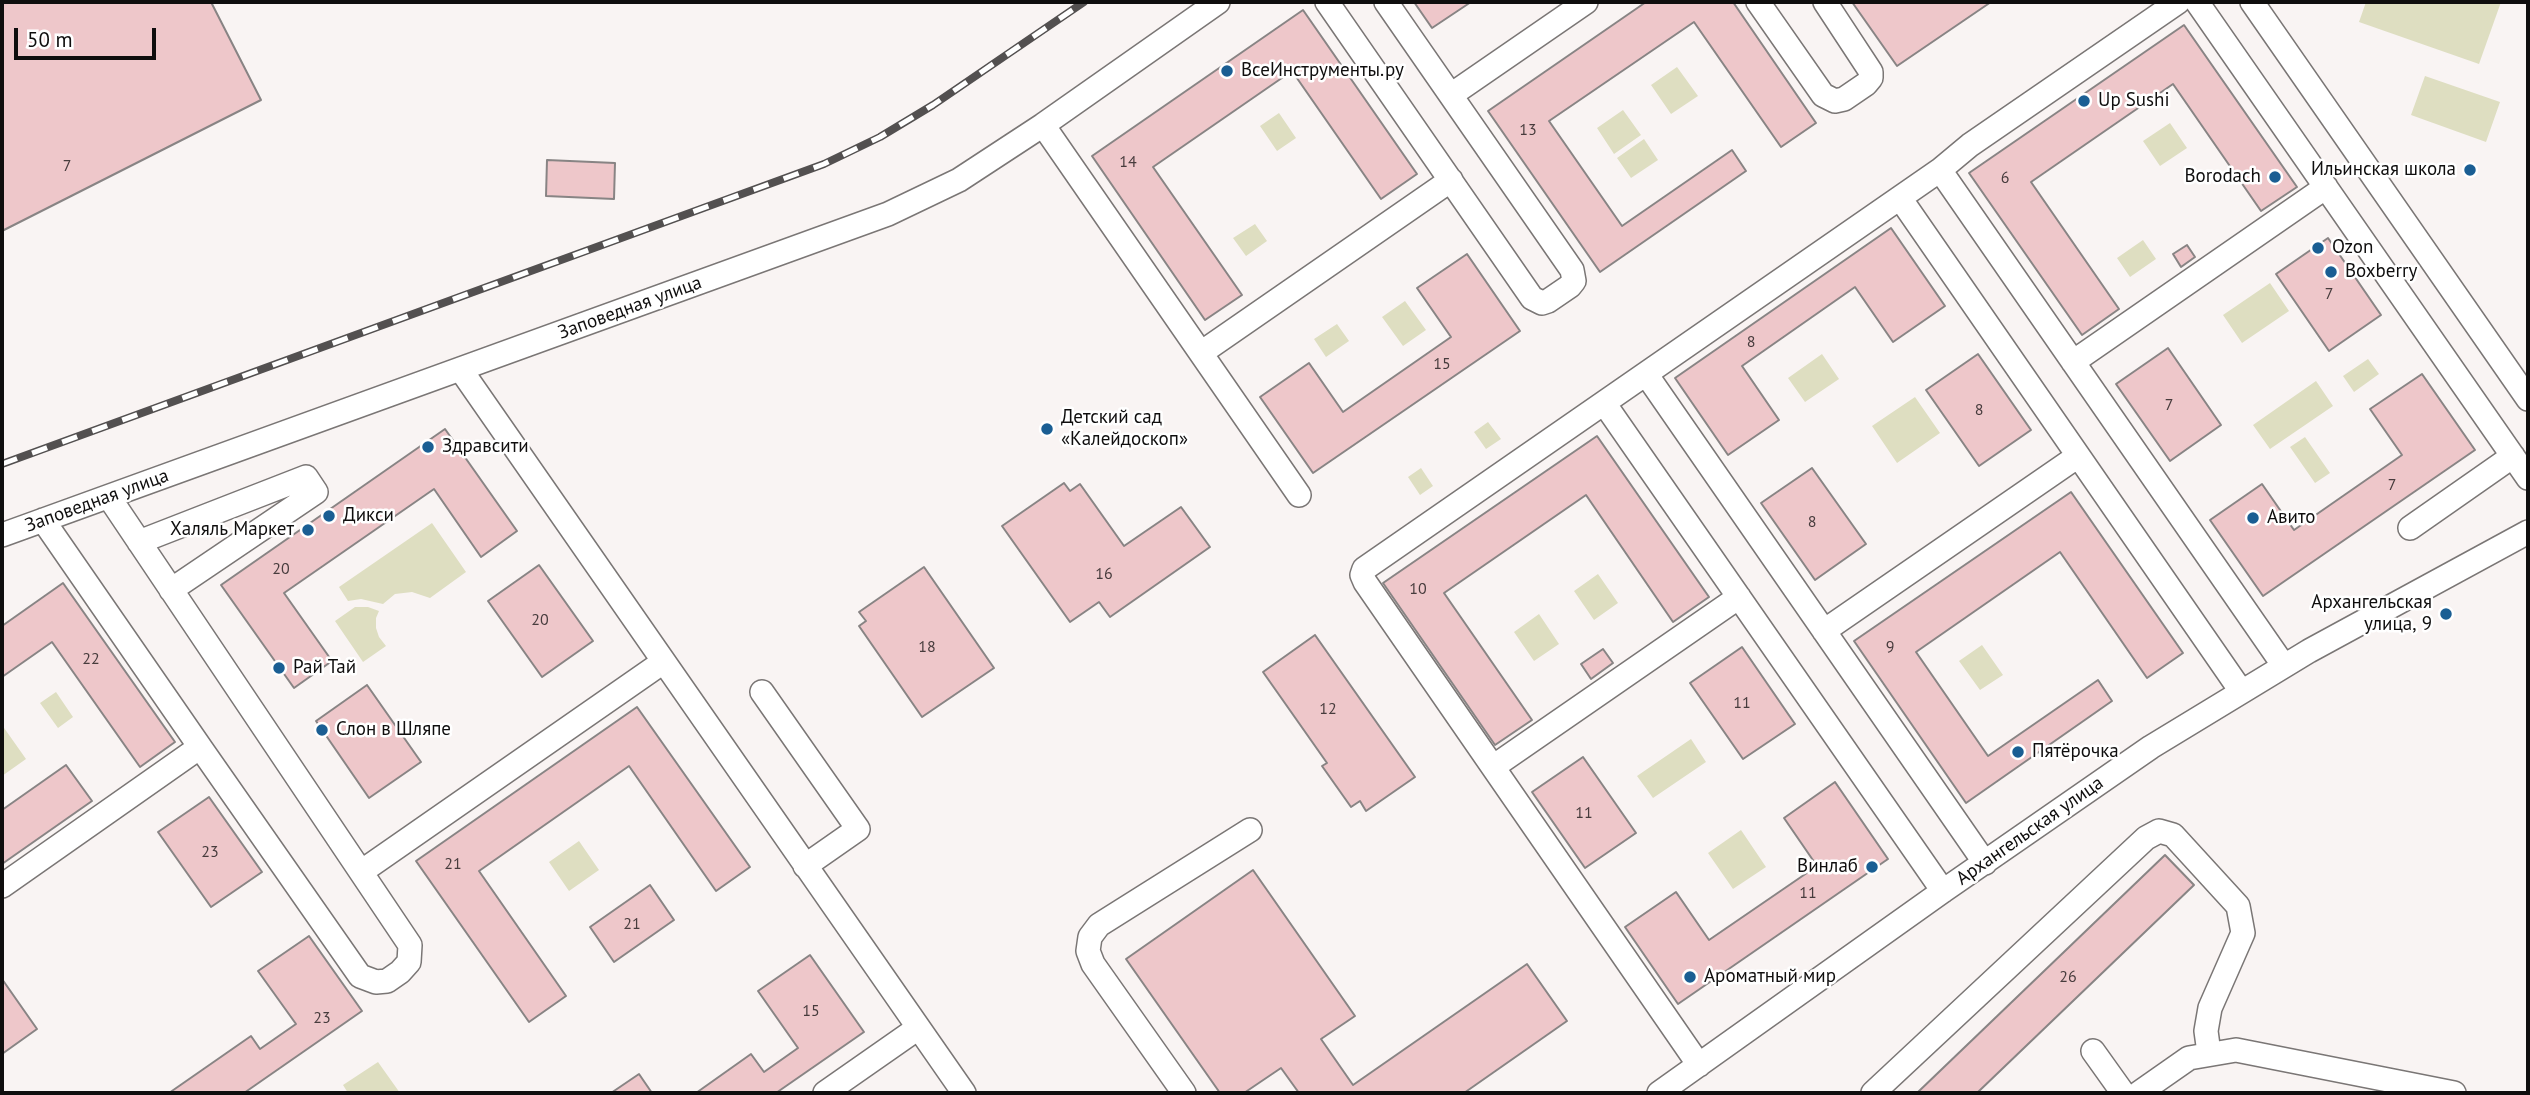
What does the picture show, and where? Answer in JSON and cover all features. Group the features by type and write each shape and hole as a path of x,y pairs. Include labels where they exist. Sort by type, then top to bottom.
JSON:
{"street":[{"name":"Заповедная улица","path":"2,535 888,214 959,180 1043,125 1218,2"},
{"path":"1327,2 1536,301 1548,301 1574,281 1572,270 1386,2"},
{"path":"1451,95 1586,2"},
{"path":"1758,2 1823,95 1835,101 1844,99 1866,84 1871,78 1871,72 1825,2"},
{"path":"1699,1065 1365,582 1364,569 2178,2"},
{"path":"2197,2 2528,478"},
{"path":"2252,2 2528,399"},
{"path":"1043,125 1299,495"},
{"path":"1940,170 2284,666"},
{"path":"1201,353 1451,180"},
{"path":"2073,362 2326,187"},
{"path":"1900,198 2241,691"},
{"path":"461,370 964,1093"},
{"path":"1646,374 1985,863"},
{"path":"1604,402 1943,891"},
{"path":"1824,631 2078,456"},
{"path":"2410,528 2513,456"},
{"path":"139,542 306,477 316,492 171,590"},
{"path":"43,520 360,976 376,982 387,981 409,962 410,945 109,497"},
{"name":"Архангельская улица","path":"1659,1093 2151,747 2284,666 2528,532"},
{"path":"1493,767 1739,597"},
{"path":"361,872 663,662"},
{"path":"762,692 858,830 805,866"},
{"path":"2,886 200,747"},
{"path":"1184,1093 1093,964 1088,951 1090,937 1099,925 1250,830"},
{"path":"1873,1093 2146,838 2159,831 2173,835 2238,906 2243,933 2210,1008 2207,1031 2209,1053"},
{"path":"825,1093 918,1028"},
{"path":"2139,1093 2189,1058 2236,1050 2454,1093"},
{"path":"2093,1051 2123,1093"}],"green space":[{"path":"2366,2 2501,2 2479,64 2359,22"},
{"path":"1677,67 1698,96 1671,114 1651,85"},
{"path":"2425,76 2500,102 2486,142 2411,115"},
{"path":"1623,110 1641,135 1614,154 1597,128"},
{"path":"1279,113 1296,138 1277,151 1260,126"},
{"path":"2170,123 2187,148 2160,166 2143,141"},
{"path":"1644,139 1658,160 1631,178 1617,158"},
{"path":"1255,224 1267,241 1246,256 1233,238"},
{"path":"2143,240 2156,259 2130,277 2117,258"},
{"path":"2270,283 2289,311 2242,343 2223,315"},
{"path":"1405,301 1426,330 1403,346 1382,317"},
{"path":"1337,324 1349,341 1326,357 1314,339"},
{"path":"1822,354 1839,379 1805,402 1788,378"},
{"path":"2368,359 2379,374 2354,392 2343,376"},
{"path":"2316,381 2333,406 2270,449 2253,425"},
{"path":"1915,397 1940,433 1897,463 1872,426"},
{"path":"1488,422 1501,439 1486,449 1474,432"},
{"path":"2305,437 2330,473 2315,483 2290,447"},
{"path":"1421,468 1433,486 1420,495 1408,477"},
{"path":"432,523 466,572 430,598 412,592 395,594 383,604 361,599 348,601 339,587"},
{"path":"1598,574 1618,603 1594,620 1574,591"},
{"path":"355,607 368,607 379,611 376,628 386,646 363,662 335,621"},
{"path":"1539,614 1559,644 1534,661 1514,632"},
{"path":"1982,645 2003,675 1980,690 1959,661"},
{"path":"56,692 73,717 58,728 40,703"},
{"path":"2,725 26,759 2,776"},
{"path":"1691,739 1706,762 1653,798 1637,776"},
{"path":"1741,830 1766,867 1733,889 1708,853"},
{"path":"579,841 599,870 569,891 549,862"},
{"path":"378,1062 400,1093 348,1093 343,1085"}],"building":[{"path":"2,2 211,2 261,100 2,231"},
{"path":"1414,2 1471,2 1432,28"},
{"path":"1646,2 1733,2 1816,123 1781,147 1694,22 1549,121 1622,226 1732,150 1746,171 1600,272 1488,111"},
{"path":"1852,2 1991,2 1897,66"},
{"path":"1303,10 1417,174 1381,199 1292,71 1153,167 1242,295 1205,320 1092,156"},
{"path":"2184,25 2297,187 2261,211 2173,84 2031,182 2119,309 2082,335 1969,173"},
{"path":"547,160 615,163 614,199 546,196"},
{"path":"1891,228 1945,306 1893,342 1855,287 1742,366 1779,420 1728,455 1675,378"},
{"path":"2328,238 2381,315 2329,351 2276,274"},
{"path":"2187,245 2195,257 2181,267 2173,254"},
{"path":"1467,254 1520,331 1313,473 1260,397 1309,363 1343,412 1451,337 1417,288"},
{"path":"2168,348 2221,425 2170,461 2116,384"},
{"path":"1978,354 2031,430 1979,466 1926,390"},
{"path":"2422,374 2475,450 2263,596 2210,520 2262,484 2294,530 2402,455 2370,409"},
{"path":"445,429 517,531 481,557 434,489 284,593 332,661 294,688 221,585"},
{"path":"1597,436 1709,597 1673,622 1586,495 1444,593 1532,720 1495,745 1383,583"},
{"path":"1812,468 1866,544 1815,580 1761,503"},
{"path":"1064,483 1070,491 1080,484 1124,546 1181,507 1210,547 1110,617 1099,602 1070,622 1002,526"},
{"path":"2071,492 2183,653 2147,678 2060,552 1916,652 1988,756 2098,680 2112,701 1966,803 1854,641"},
{"path":"539,565 593,641 542,677 488,601"},
{"path":"924,567 994,668 922,717 859,626 866,621 859,612"},
{"path":"63,583 175,742 140,767 52,642 2,677 2,626"},
{"path":"1315,635 1415,777 1366,811 1360,801 1351,807 1322,766 1327,763 1263,672"},
{"path":"1742,647 1795,724 1743,759 1690,683"},
{"path":"1603,649 1613,663 1591,679 1581,664"},
{"path":"367,685 421,762 369,798 316,721"},
{"path":"637,707 750,867 716,891 629,766 479,871 566,996 529,1022 416,861"},
{"path":"1583,757 1636,833 1585,868 1532,792"},
{"path":"66,765 92,801 2,864 2,810"},
{"path":"1835,782 1888,859 1678,1004 1625,927 1676,892 1709,940 1817,866 1784,818"},
{"path":"209,797 262,872 211,907 158,832"},
{"path":"2165,855 2194,885 1977,1093 1917,1093"},
{"path":"1253,870 1355,1016 1321,1039 1353,1085 1527,964 1567,1021 1464,1093 1299,1093 1281,1068 1244,1093 1220,1093 1126,959"},
{"path":"650,885 674,920 614,962 590,927"},
{"path":"309,936 362,1011 244,1093 169,1093 251,1036 260,1049 296,1024 258,971"},
{"path":"810,955 864,1032 776,1093 696,1093 751,1054 764,1072 798,1048 758,991"},
{"path":"2,979 37,1029 2,1054"},
{"path":"639,1074 652,1093 611,1093"}],"railway":[{"path":"2,464 824,164 880,137 933,105 1084,2"}],"place":[{"name":"ВсеИнструменты.ру","path":"1227,71"},
{"name":"Up Sushi","path":"2084,101"},
{"name":"Ильинская школа","path":"2470,170"},
{"name":"Borodach","path":"2275,177"},
{"name":"Ozon","path":"2318,248"},
{"name":"Boxberry","path":"2331,272"},
{"name":"Детский сад «Калейдоскоп»","path":"1047,429"},
{"name":"Здравсити","path":"428,447"},
{"name":"Дикси","path":"329,516"},
{"name":"Авито","path":"2253,518"},
{"name":"Халяль Маркет","path":"308,530"},
{"name":"Архангельская улица, 9","path":"2446,614"},
{"name":"Рай Тай","path":"279,668"},
{"name":"Слон в Шляпе","path":"322,730"},
{"name":"Пятёрочка","path":"2018,752"},
{"name":"Винлаб","path":"1872,867"},
{"name":"Ароматный мир","path":"1690,977"}]}
